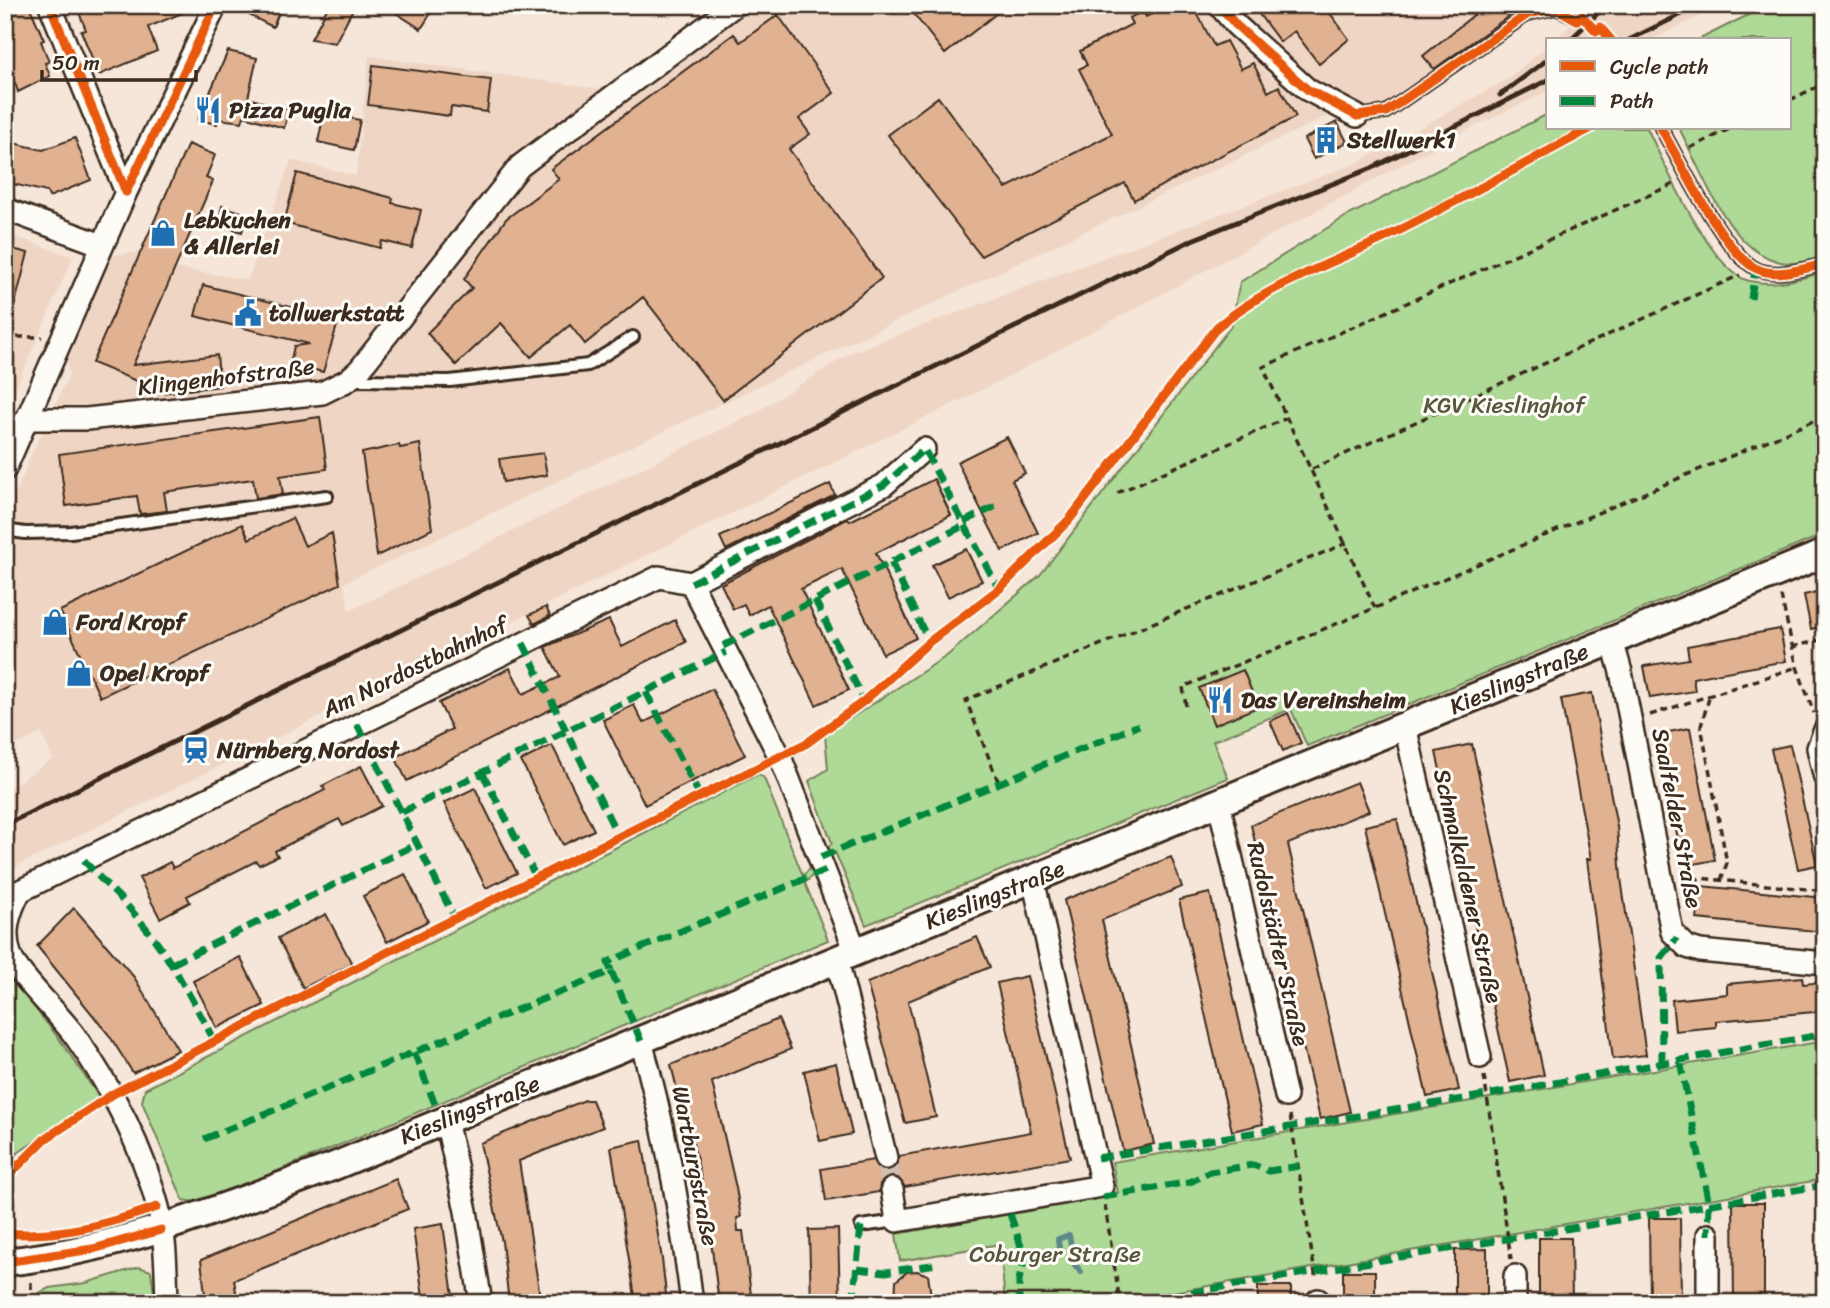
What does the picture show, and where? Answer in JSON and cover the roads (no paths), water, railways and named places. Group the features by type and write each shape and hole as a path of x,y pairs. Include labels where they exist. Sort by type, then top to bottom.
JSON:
{"street":[{"path":"50,5 126,192"},
{"path":"5,469 126,192 216,5"},
{"name":"Klingenhofstraße","path":"26,419 87,419 322,393 348,380 520,166 735,5"},
{"path":"1219,5 1236,25 1308,90 1357,116"},
{"path":"5,209 102,245"},
{"path":"886,1158 847,956 781,759 691,583 884,485 924,449"},
{"name":"Kieslingstraße","path":"5,1262 93,1249 161,1230 332,1167 1825,553"},
{"name":"Am Nordostbahnhof","path":"167,1303 161,1230 149,1183 113,1094 74,1035 11,958 7,931 9,912 20,891 659,577 691,583"},
{"name":"Saalfelder Straße","path":"1612,640 1631,721 1672,932 1687,947 1825,963"},
{"name":"Schmalkaldener Straße","path":"1405,726 1480,1057"},
{"path":"1823,731 1818,748 1825,778"},
{"name":"Rudolstädter Straße","path":"1219,803 1286,1096"},
{"path":"892,1189 897,1221 1102,1186 1033,879"},
{"name":"Wartburgstraße","path":"641,1041 672,1165 692,1303"},
{"path":"446,1120 466,1211 481,1303"},
{"path":"1708,1235 1708,1303"},
{"path":"1515,1276 1515,1303"}],"lane":[{"path":"1357,116 1386,112 1528,13 1556,8 1573,16"},
{"path":"1662,130 1688,178 1732,247 1755,268 1782,273 1825,264"},
{"path":"348,380 450,381 588,365 633,337"},
{"path":"5,530 25,533 71,532 327,496"},
{"path":"861,1226 897,1221"}],"waterway":[{"path":"1059,1248 1058,1239 1069,1235 1075,1265 1081,1272"}],"tunnel":[{"path":"886,1158 892,1189"}],"railway":[{"path":"1572,38 1606,5"},
{"path":"1633,38 1700,5"},
{"path":"1500,95 1546,60"},
{"path":"5,825 1192,240 1372,168 1546,81"}],"place":[{"name":"Pizza Puglia","path":"208,110"},
{"name":"Stellwerk1","path":"1326,140"},
{"name":"Lebkuchen & Allerlei","path":"163,233"},
{"name":"tollwerkstatt","path":"248,313"},
{"name":"Ford Kropf","path":"55,622"},
{"name":"Opel Kropf","path":"79,673"},
{"name":"Das Vereinsheim","path":"1220,700"},
{"name":"Nürnberg Nordost","path":"196,750"}],"park label":[{"name":"KGV Kieslinghof","path":"1504,405"},
{"name":"Coburger Straße","path":"1055,1254"}]}
